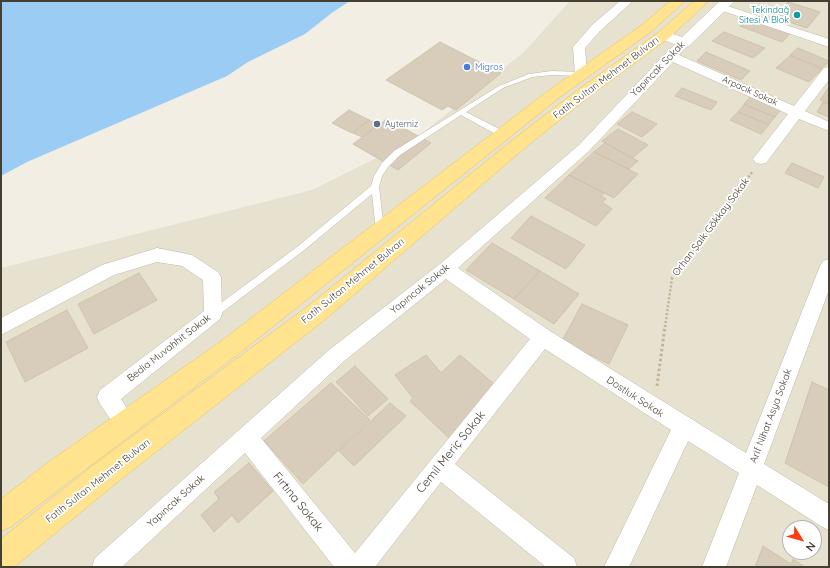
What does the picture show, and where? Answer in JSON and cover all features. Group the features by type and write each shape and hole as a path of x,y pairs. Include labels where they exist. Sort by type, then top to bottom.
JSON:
{"main road":[{"name":"Fatih Sultan Mehmet Bulvarı","path":"1,517 125,422 228,349 502,134 581,74 647,28 678,1"},
{"name":"Fatih Sultan Mehmet Bulvarı","path":"1,558 105,474 314,314 521,142 586,92 674,39 702,1"}],"street":[{"path":"581,74 579,48 596,28 627,1"},
{"path":"724,4 829,43"},
{"name":"Yapıncak Sokak","path":"104,567 336,356 446,269 584,148 670,56 674,39 724,4"},
{"name":"Arpacık Sokak","path":"670,56 829,127"},
{"path":"761,159 829,71"},
{"name":"Bedia Muvahhit Sokak","path":"1,327 108,270 157,255 186,260 212,277 213,314 174,343 107,397 125,422"},
{"name":"Arif Nihat Asya Sokak","path":"714,567 829,266"},
{"name":"Dostluk Sokak","path":"446,269 543,337 829,518"},
{"name":"Cemil Meriç Sokak","path":"359,567 543,337"},
{"path":"616,567 683,427"},
{"name":"Fırtına Sokak","path":"246,437 350,567"},
{"path":"440,466 565,567"}],"lane":[{"path":"380,230 375,187 378,176 385,165 397,153 501,87 531,75 552,72 581,74"},
{"path":"460,112 502,134"},
{"path":"213,314 300,249 375,187"}],"path":[{"name":"Orhan Şaik Gökkay Sokak","path":"653,408 672,278 761,159"}],"shaded area":[{"path":"570,1 829,1 829,567 1,567 1,268 312,190 415,139 524,52"}],"water":[{"path":"1,1 350,1 305,34 248,62 227,76 27,162 1,176"}],"building":[{"name":"Tekindağ Sitesi A Blok","path":"788,2 820,12 807,28 774,17"},
{"path":"749,19 790,34 782,42 740,26"},
{"path":"724,32 765,48 753,58 712,41"},
{"path":"440,42 501,73 456,110 448,106 442,110 386,80"},
{"path":"798,48 829,62 822,68 790,55"},
{"path":"706,52 750,71 741,80 697,61"},
{"path":"790,56 822,69 809,82 776,68"},
{"path":"829,87 829,103 820,100"},
{"path":"682,88 717,102 711,110 675,96"},
{"path":"752,95 782,108 775,117 744,104"},
{"path":"823,102 829,104 829,117 817,112"},
{"path":"744,105 775,117 769,124 738,112"},
{"path":"349,110 369,120 352,133 332,123"},
{"path":"632,112 657,124 642,137 617,124"},
{"path":"738,112 769,125 761,134 730,120"},
{"path":"387,119 431,143 398,170 353,144"},
{"path":"369,120 378,125 362,137 353,133"},
{"path":"618,129 648,145 632,158 602,141"},
{"path":"605,143 638,161 629,169 594,152"},
{"path":"594,152 638,174 614,198 569,175"},
{"path":"792,163 824,177 818,188 785,173"},
{"path":"569,175 604,193 601,196 606,199 602,202 612,209 596,226 545,198"},
{"path":"531,216 585,245 566,269 511,238"},
{"path":"492,243 540,271 514,299 466,270"},
{"path":"540,271 579,294 554,324 514,299"},
{"path":"139,273 157,300 94,334 78,304"},
{"path":"582,304 628,325 609,364 562,341"},
{"path":"67,310 88,348 25,382 6,342"},
{"path":"426,355 441,373 460,355 500,389 450,439 410,401 413,398 395,375"},
{"path":"355,366 388,399 368,416 336,382"},
{"path":"812,382 829,390 829,487 785,463"},
{"path":"331,383 370,420 303,484 264,441"},
{"path":"390,403 406,416 354,466 339,451"},
{"path":"249,463 273,491 238,523 232,515 214,532 201,515 219,499 214,492"},
{"path":"763,546 782,558 782,560 791,564 793,560 794,560 805,567 755,567"}],"place":[{"name":"Tekindağ Sitesi A Blok","path":"797,15"},
{"name":"Migros","path":"467,67"},
{"name":"Aytemiz","path":"377,124"}]}
